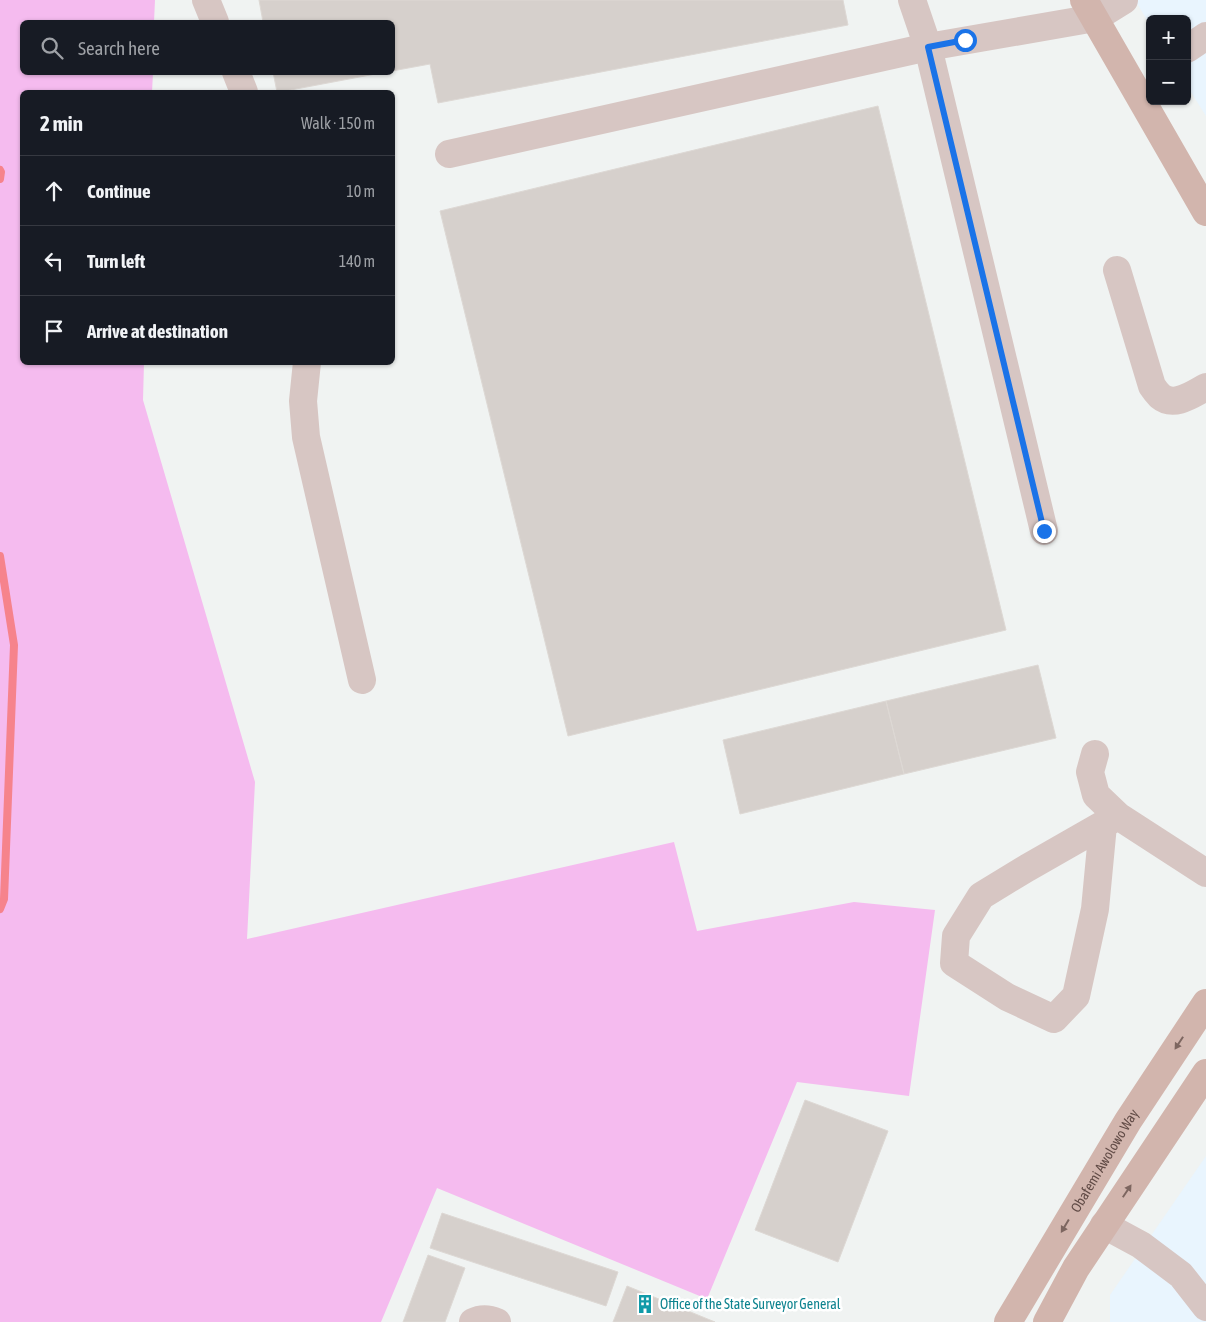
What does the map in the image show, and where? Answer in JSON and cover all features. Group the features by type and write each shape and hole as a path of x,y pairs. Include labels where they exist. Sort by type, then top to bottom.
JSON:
{"main road":[{"path":"1089,9 1143,86 1206,212"},
{"name":"Obafemi Awolowo Way","path":"1008,1322 1128,1121 1206,1002"},
{"path":"1047,1322 1076,1268 1206,1074"}],"street":[{"path":"206,0 214,20"},
{"path":"912,0 928,47 1044,531"},
{"path":"449,154 928,47 1124,0"},
{"path":"1191,46 1206,36"},
{"path":"237,75 243,90"},
{"path":"1117,270 1152,386 1160,397 1172,401 1185,398 1206,387"},
{"path":"307,365 303,401 306,437 362,680"},
{"path":"1095,754 1090,772 1096,795 1111,821 1206,873"},
{"path":"1111,821 1095,909 1076,996 1054,1019 1007,997 954,963 956,936 981,896 1111,821"},
{"path":"1104,1225 1141,1245 1181,1275 1206,1307"},
{"path":"473,1322 478,1319 497,1322"}],"shaded area":[{"path":"0,0 155,0 154,20 20,20 20,75 153,75 152,90 20,90 20,365 144,365 143,400 255,782 247,939 674,842 697,931 854,902 935,910 909,1096 797,1082 707,1299 437,1188 381,1322 0,1322"},
{"path":"1135,0 1206,0 1206,116 1191,92 1191,15 1146,15 1146,18"},
{"path":"1206,1156 1206,1322 1110,1322 1110,1295"}],"building":[{"path":"259,0 843,0 848,25 438,103 430,64 395,70 395,20 263,20"},
{"path":"274,75 370,75 291,90 277,90"},
{"path":"878,106 1006,630 568,736 440,211"},
{"path":"1038,665 1056,738 904,774 886,701"},
{"path":"886,701 904,774 740,814 723,740"},
{"path":"805,1100 888,1131 838,1262 755,1230"},
{"path":"442,1213 618,1272 606,1306 430,1248"},
{"path":"428,1255 465,1268 445,1322 403,1322"},
{"name":"Office of the State Surveyor General","path":"627,1286 715,1322 613,1322"}],"waterway":[{"path":"0,170 0,179"},
{"path":"0,556 14,645 4,899 0,909"}],"place":[{"name":"Office of the State Surveyor General","path":"645,1304"}],"route":[{"path":"965,40 928,47 1044,531"}]}
